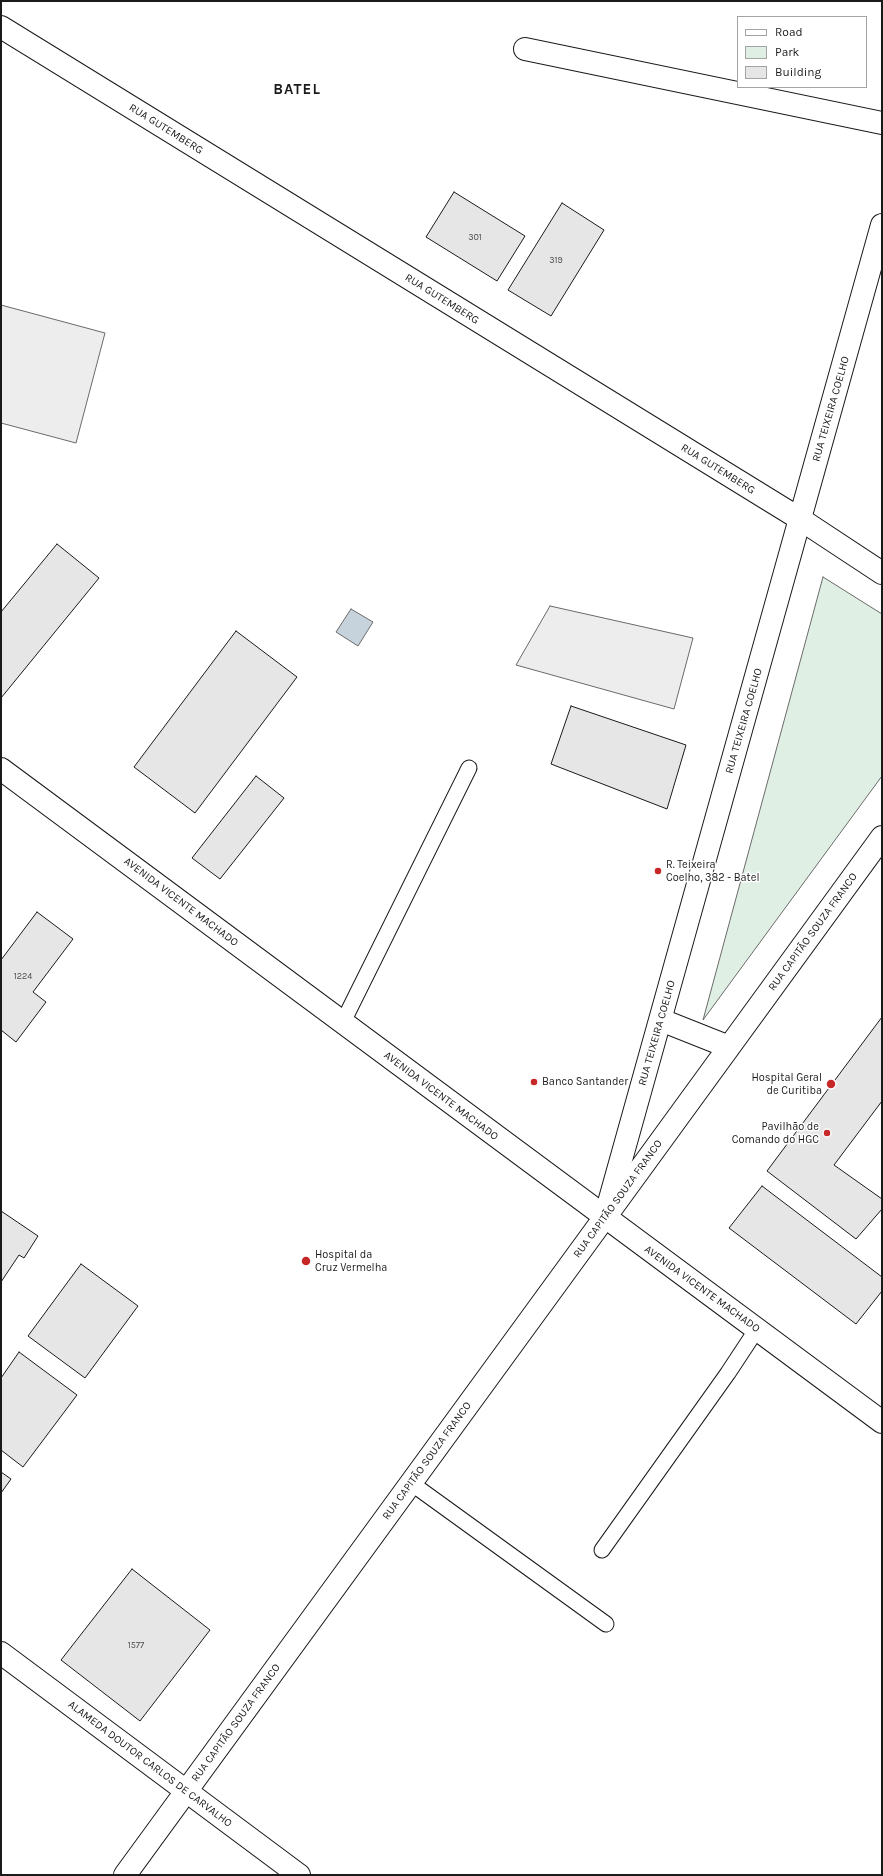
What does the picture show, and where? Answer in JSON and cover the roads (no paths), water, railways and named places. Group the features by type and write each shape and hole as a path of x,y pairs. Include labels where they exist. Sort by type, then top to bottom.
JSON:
{"street":[{"name":"RUA GUTEMBERG","path":"1,27 800,519 882,573"},
{"path":"525,49 882,124"},
{"name":"RUA TEIXEIRA COELHO","path":"605,1217 882,224"},
{"name":"AVENIDA VICENTE MACHADO","path":"1,769 882,1422"},
{"name":"RUA CAPITÃO SOUZA FRANCO","path":"125,1875 882,837"},
{"path":"661,1020 729,1047"},
{"name":"ALAMEDA DOUTOR CARLOS DE CARVALHO","path":"1,1653 300,1875"}],"lane":[{"path":"343,1022 470,768"},
{"path":"602,1550 728,1373 757,1329"},
{"path":"411,1484 606,1624"}],"place":[{"name":"R. Teixeira Coelho, 382 - Batel","path":"658,871"},
{"name":"Banco Santander","path":"534,1082"},
{"name":"Hospital Geral de Curitiba","path":"831,1084"},
{"name":"Pavilhão de Comando do HGC","path":"827,1133"},
{"name":"Hospital da Cruz Vermelha","path":"306,1261"}],"district":[{"name":"BATEL","path":"297,90"}]}
